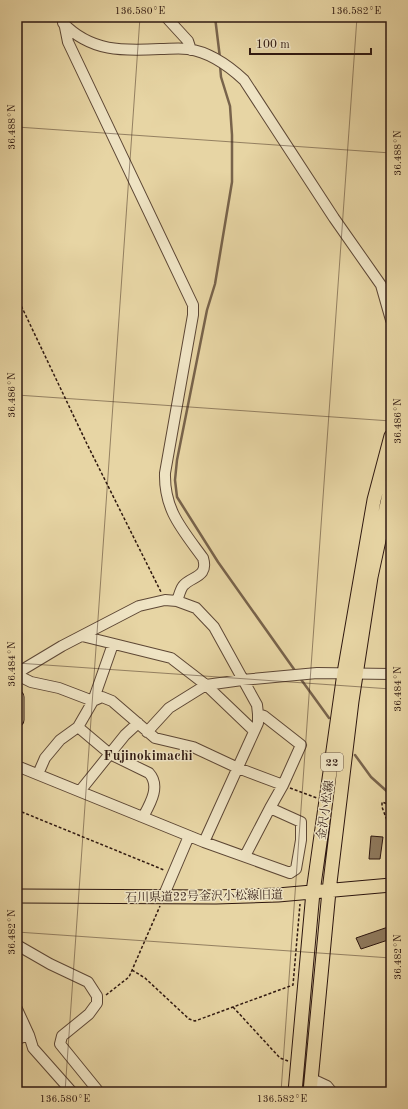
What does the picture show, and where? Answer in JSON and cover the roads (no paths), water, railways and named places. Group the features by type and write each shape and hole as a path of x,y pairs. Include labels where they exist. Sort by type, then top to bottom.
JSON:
{"main road":[{"name":"金沢小松線","path":"311,1086 357,591 374,500 391,436"},
{"name":"金沢小松線","path":"295,1092 298,1065 307,893 350,673 391,485"},
{"path":"17,697 17,720"},
{"name":"石川県道22号金沢小松線旧道","path":"17,896 216,897 307,893 391,885"}],"street":[{"path":"166,17 188,41 191,50"},
{"path":"61,19 74,34 87,42 100,46 125,50 191,50 202,53 234,70 244,80 334,218 381,285 391,320"},
{"path":"61,19 68,42 193,305 194,315 165,473 165,487 168,502 174,516 203,558 204,562 202,572 199,576 184,585 177,601"},
{"path":"204,842 238,768 258,723 258,714 257,705 214,627 196,608 177,601 165,600 139,606 82,636 17,674 31,682 59,688 93,701 102,697 112,701 155,738 193,747 238,768 283,785"},
{"path":"82,636 171,658 206,685 254,732"},
{"path":"38,774 45,758 60,740 78,727 93,701 113,644"},
{"path":"147,732 169,708 206,685 309,673 391,674"},
{"path":"245,856 283,785 301,745 264,716 258,714"},
{"path":"80,791 125,735 138,723"},
{"path":"78,727 110,754 149,773 152,776 154,782 154,793 144,817"},
{"path":"17,766 204,842 290,873 296,869 301,822 270,808"},
{"path":"163,897 189,836"},
{"path":"17,945 50,964 88,982 97,996 97,1003 90,1014 62,1036 60,1044 99,1092"},
{"path":"17,1009 34,1048 72,1092"},
{"path":"17,1039 29,1035"},
{"path":"311,1086 327,1086 332,1092"}],"waterway":[{"path":"215,17 220,58"},
{"path":"220,65 221,77 230,106 232,135 232,182 215,284 207,310 177,460 175,480 177,497 218,562 296,672"},
{"path":"300,678 329,718"},
{"path":"355,755 371,777 391,795"}],"district":[{"name":"Fujinokimachi","path":"148,755"}]}
